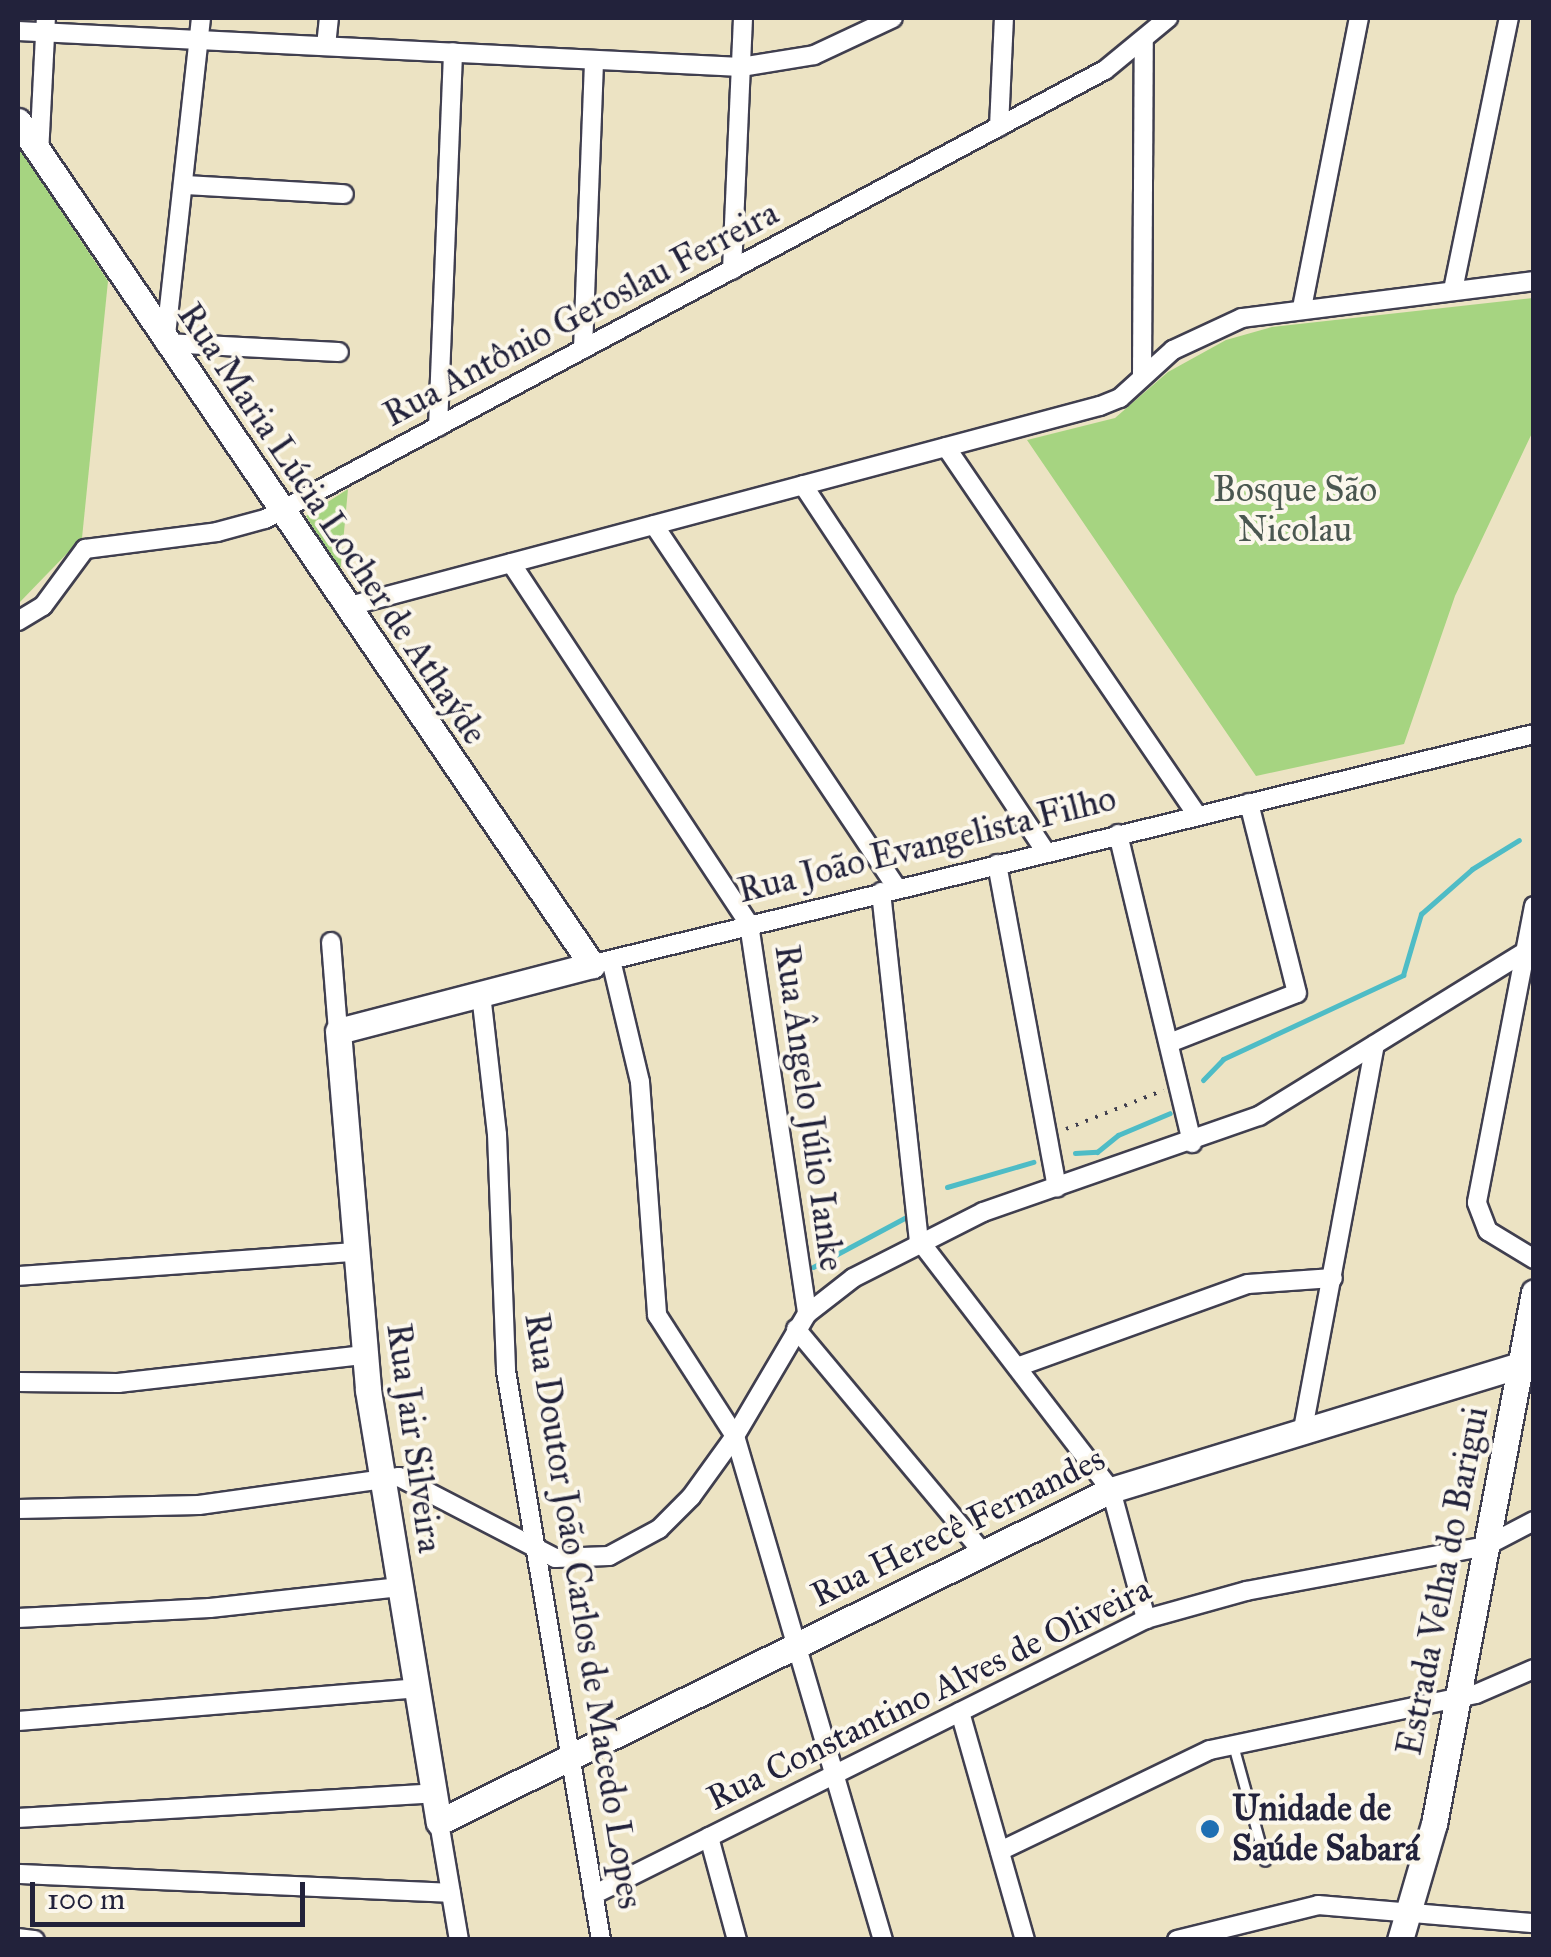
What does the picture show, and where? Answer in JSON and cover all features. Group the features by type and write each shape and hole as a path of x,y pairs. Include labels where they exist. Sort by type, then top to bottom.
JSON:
{"street":[{"path":"201,18 186,185 165,342 339,352"},
{"path":"326,46 329,18"},
{"path":"732,270 743,18"},
{"path":"18,30 46,25 200,40 741,67 814,55 893,18"},
{"path":"999,127 1004,18"},
{"name":"Rua Antônio Geroslau Ferreira","path":"18,621 43,606 90,547 237,529 280,511 999,127 1144,41 1168,18"},
{"path":"1302,308 1359,18"},
{"path":"1453,290 1510,18"},
{"path":"39,154 46,25"},
{"path":"1142,376 1144,41"},
{"path":"438,426 454,52"},
{"path":"582,349 594,60"},
{"name":"Rua Maria Lúcia Locher de Athaýde","path":"18,122 346,607 602,962"},
{"path":"186,185 344,194"},
{"path":"346,607 1110,402 1213,327 1302,308 1534,281"},
{"path":"946,447 1197,816"},
{"path":"803,485 1046,852"},
{"path":"654,524 889,890 919,1240 1111,1490 1146,1619"},
{"name":"Rua Ângelo Júlio Ianke","path":"511,563 748,924 801,1321"},
{"name":"Rua João Evangelista Filho","path":"338,1031 748,924 1534,734"},
{"path":"1169,1044 1297,992 1249,803"},
{"path":"1118,834 1192,1143"},
{"path":"997,864 1057,1187"},
{"path":"1534,906 1478,1203 1488,1231 1534,1259"},
{"name":"Rua Jair Silveira","path":"331,942 364,1355 459,1940"},
{"path":"18,1509 200,1506 407,1479 539,1551 570,1561 594,1560 645,1539 691,1497 736,1436 801,1321 919,1240 1259,1116 1529,948"},
{"path":"602,962 640,1082 657,1315 736,1436 883,1940"},
{"name":"Rua Doutor João Carlos de Macedo Lopes","path":"481,994 498,1134 506,1372 539,1551 600,1940"},
{"path":"1303,1429 1375,1046"},
{"path":"18,1276 356,1252"},
{"path":"1017,1367 1248,1284 1333,1278"},
{"name":"Estrada Velha do Barigui","path":"1400,1940 1434,1824 1486,1546 1527,1362 1534,1292"},
{"path":"801,1321 983,1552"},
{"path":"18,1382 118,1383 364,1355"},
{"name":"Rua Herecê Fernandes","path":"439,1822 1111,1490 1527,1362"},
{"name":"Rua Constantino Alves de Oliveira","path":"593,1895 1146,1619 1277,1584 1486,1546 1534,1521"},
{"path":"18,1618 210,1608 400,1587"},
{"path":"1000,1851 1154,1773 1232,1742 1457,1699 1534,1669"},
{"path":"18,1721 417,1688"},
{"path":"960,1712 1026,1940"},
{"path":"18,1818 434,1793"},
{"path":"709,1837 738,1940"},
{"path":"18,1874 451,1893"},
{"path":"1178,1940 1302,1906 1534,1922"},
{"path":"18,1938 35,1940"}],"lane":[{"path":"1232,1742 1266,1860"}],"path":[{"path":"1047,1134 1178,1083"}],"green space":[{"path":"18,147 108,281 82,538 18,604"},
{"name":"Bosque São Nicolau","path":"1533,298 1533,431 1455,596 1404,744 1256,776 1027,440 1115,418 1168,372 1226,340 1272,327"},
{"path":"348,489 340,575 306,516"}],"waterway":[{"path":"1203,1080 1223,1059 1403,975 1421,914 1472,869 1519,840"},
{"path":"1075,1153 1097,1152 1118,1135 1170,1113"},
{"path":"947,1187 1033,1162"},
{"path":"813,1267 908,1216"}],"place":[{"name":"Unidade de Saúde Sabará","path":"1210,1829"}]}
